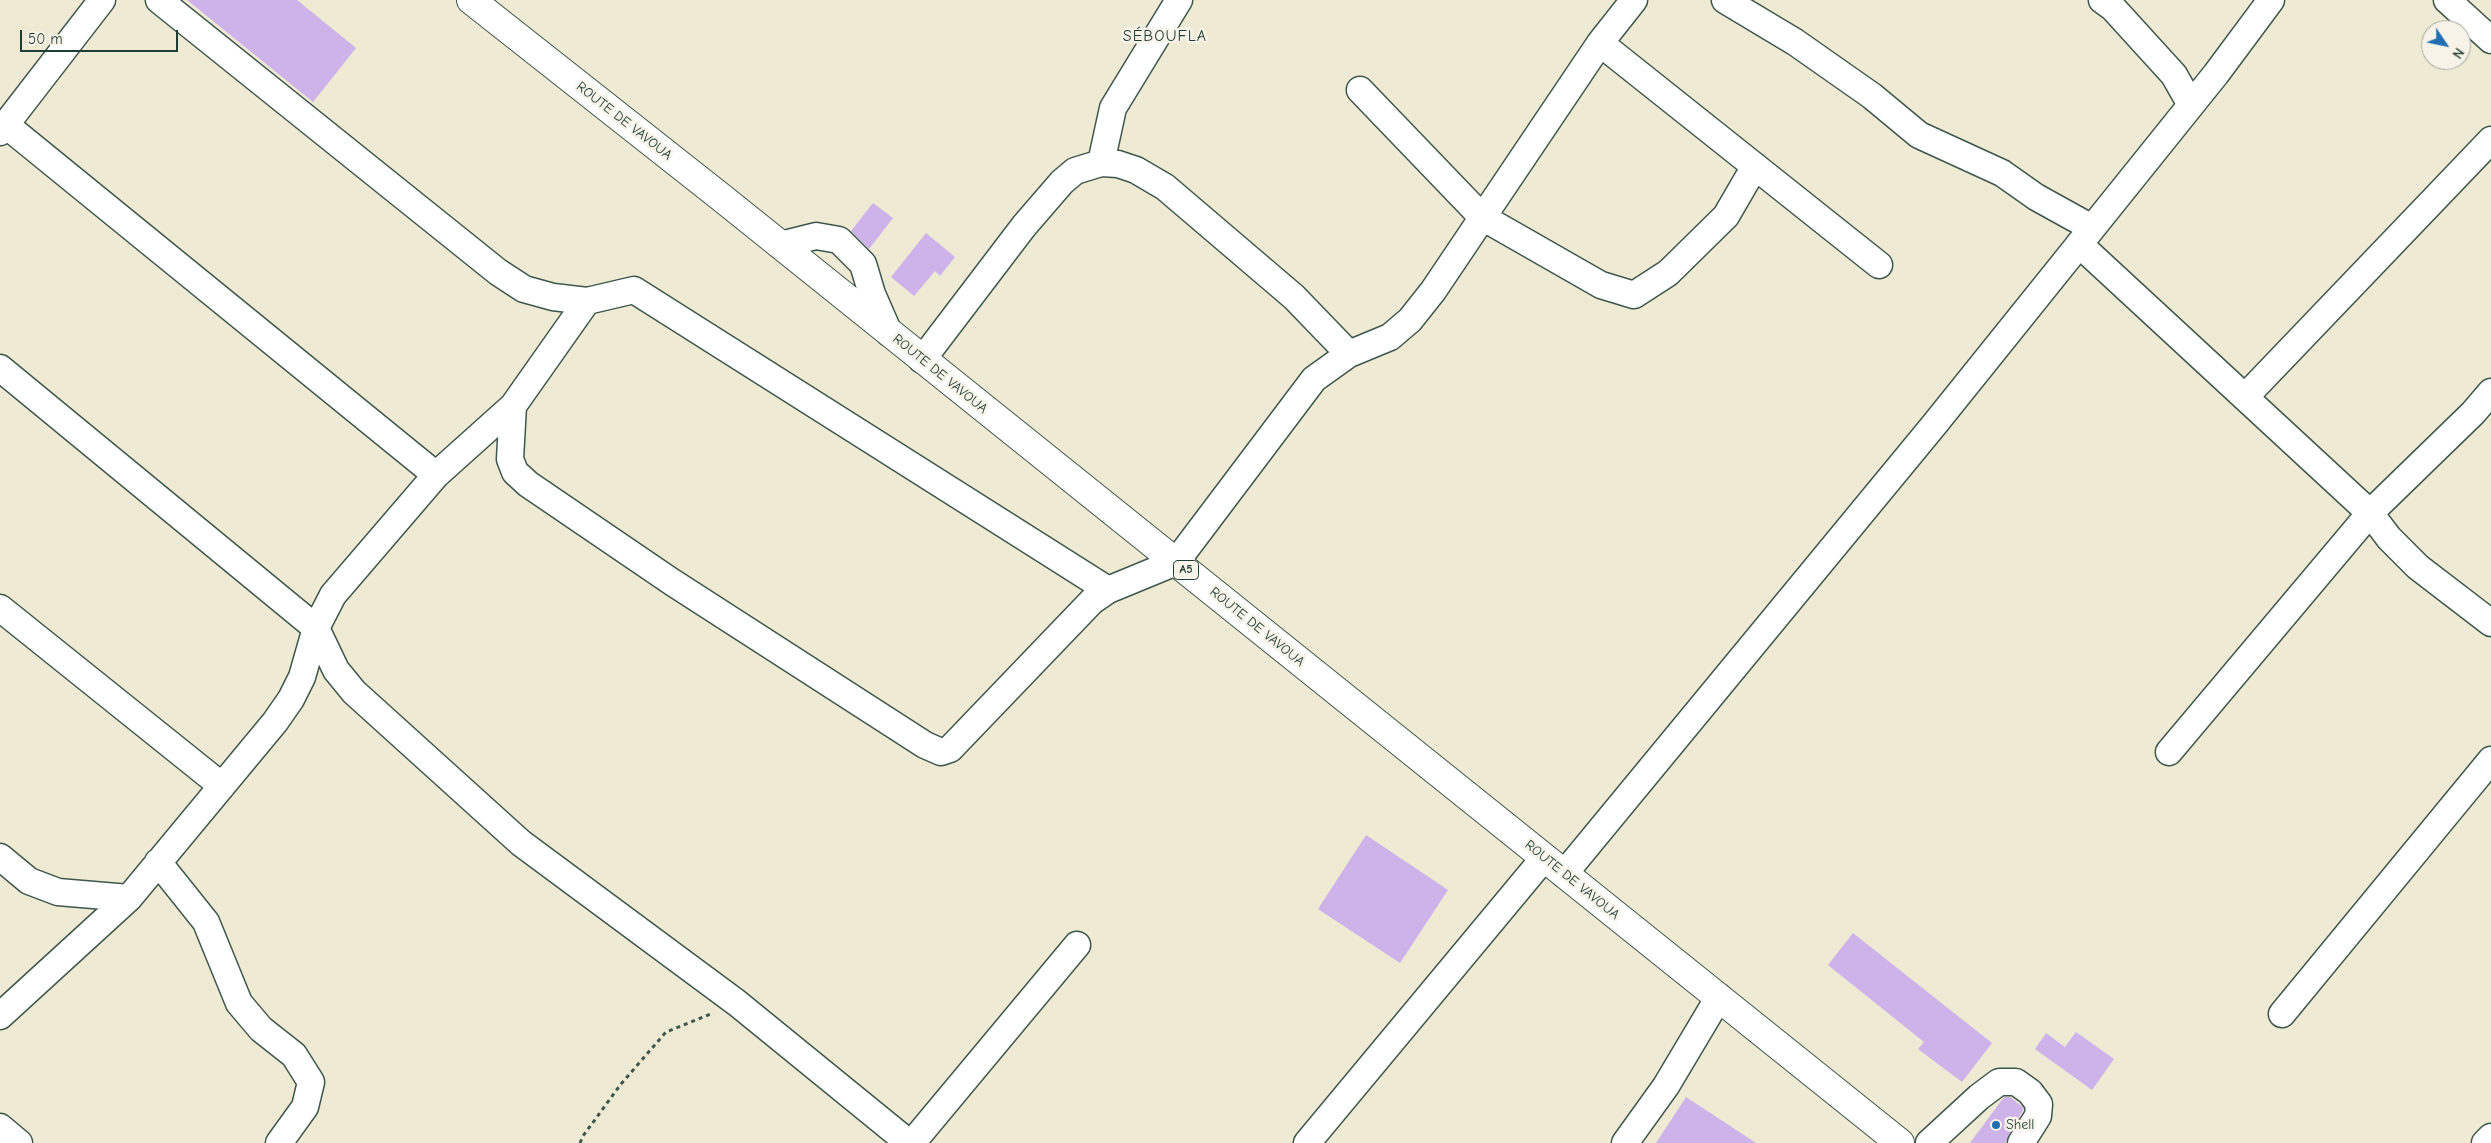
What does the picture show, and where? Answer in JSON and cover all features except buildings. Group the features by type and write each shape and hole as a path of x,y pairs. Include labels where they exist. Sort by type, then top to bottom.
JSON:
{"main road":[{"name":"ROUTE DE VAVOUA","path":"470,0 780,245 1900,1143"}],"street":[{"path":"102,0 3,129 436,475"},
{"path":"159,0 498,272 524,289 553,297 587,301 634,290 1108,590"},
{"path":"1101,163 1113,108 1179,0"},
{"path":"513,406 510,459 515,472 528,484 672,582 924,745 941,752 950,750 1092,601 1108,590 1176,562 1314,379 1349,354 1390,337 1410,320 1433,291 1600,43 1634,0"},
{"path":"1725,0 1795,42 1872,96 1919,135 2002,173 2086,236 2245,397 2370,513 2389,538 2418,567 2491,623"},
{"path":"2102,0 2113,8 2174,75 2191,105"},
{"path":"1307,1143 1554,866 1934,425 2191,105 2271,0"},
{"path":"2447,0 2491,40"},
{"path":"1600,43 1880,265"},
{"path":"1360,90 1482,217 1601,285 1634,295 1668,273 1726,216 1755,166"},
{"path":"2245,397 2491,140"},
{"path":"922,360 1024,226 1062,182 1075,171 1101,163 1118,164 1136,170 1165,187 1294,297 1349,354"},
{"path":"780,245 816,236 839,240 863,264 872,294 889,333"},
{"path":"0,1016 129,898 222,786 291,699 302,677 316,628 333,595 436,475 513,406 587,301"},
{"path":"0,368 316,628 336,670 354,692 521,844 736,1003 910,1143 1077,945"},
{"path":"2169,752 2370,513 2491,392"},
{"path":"0,608 222,786"},
{"path":"2282,1014 2491,760"},
{"path":"0,858 29,881 58,892 129,898"},
{"path":"158,862 206,922 239,1003 261,1029 294,1055 311,1082 305,1107 279,1143"},
{"path":"1624,1143 1666,1086 1719,997"},
{"path":"1929,1143 1979,1097 1999,1082 2016,1082 2030,1092 2038,1104 2038,1116 2022,1143"},
{"path":"0,1127 18,1143"},
{"path":"2485,1143 2491,1137"}],"path":[{"path":"580,1143 583,1136 621,1084 666,1032 736,1003"}],"place":[{"name":"Shell","path":"1996,1125"}],"district":[{"name":"SÉBOUFLA","path":"1165,36"}]}
